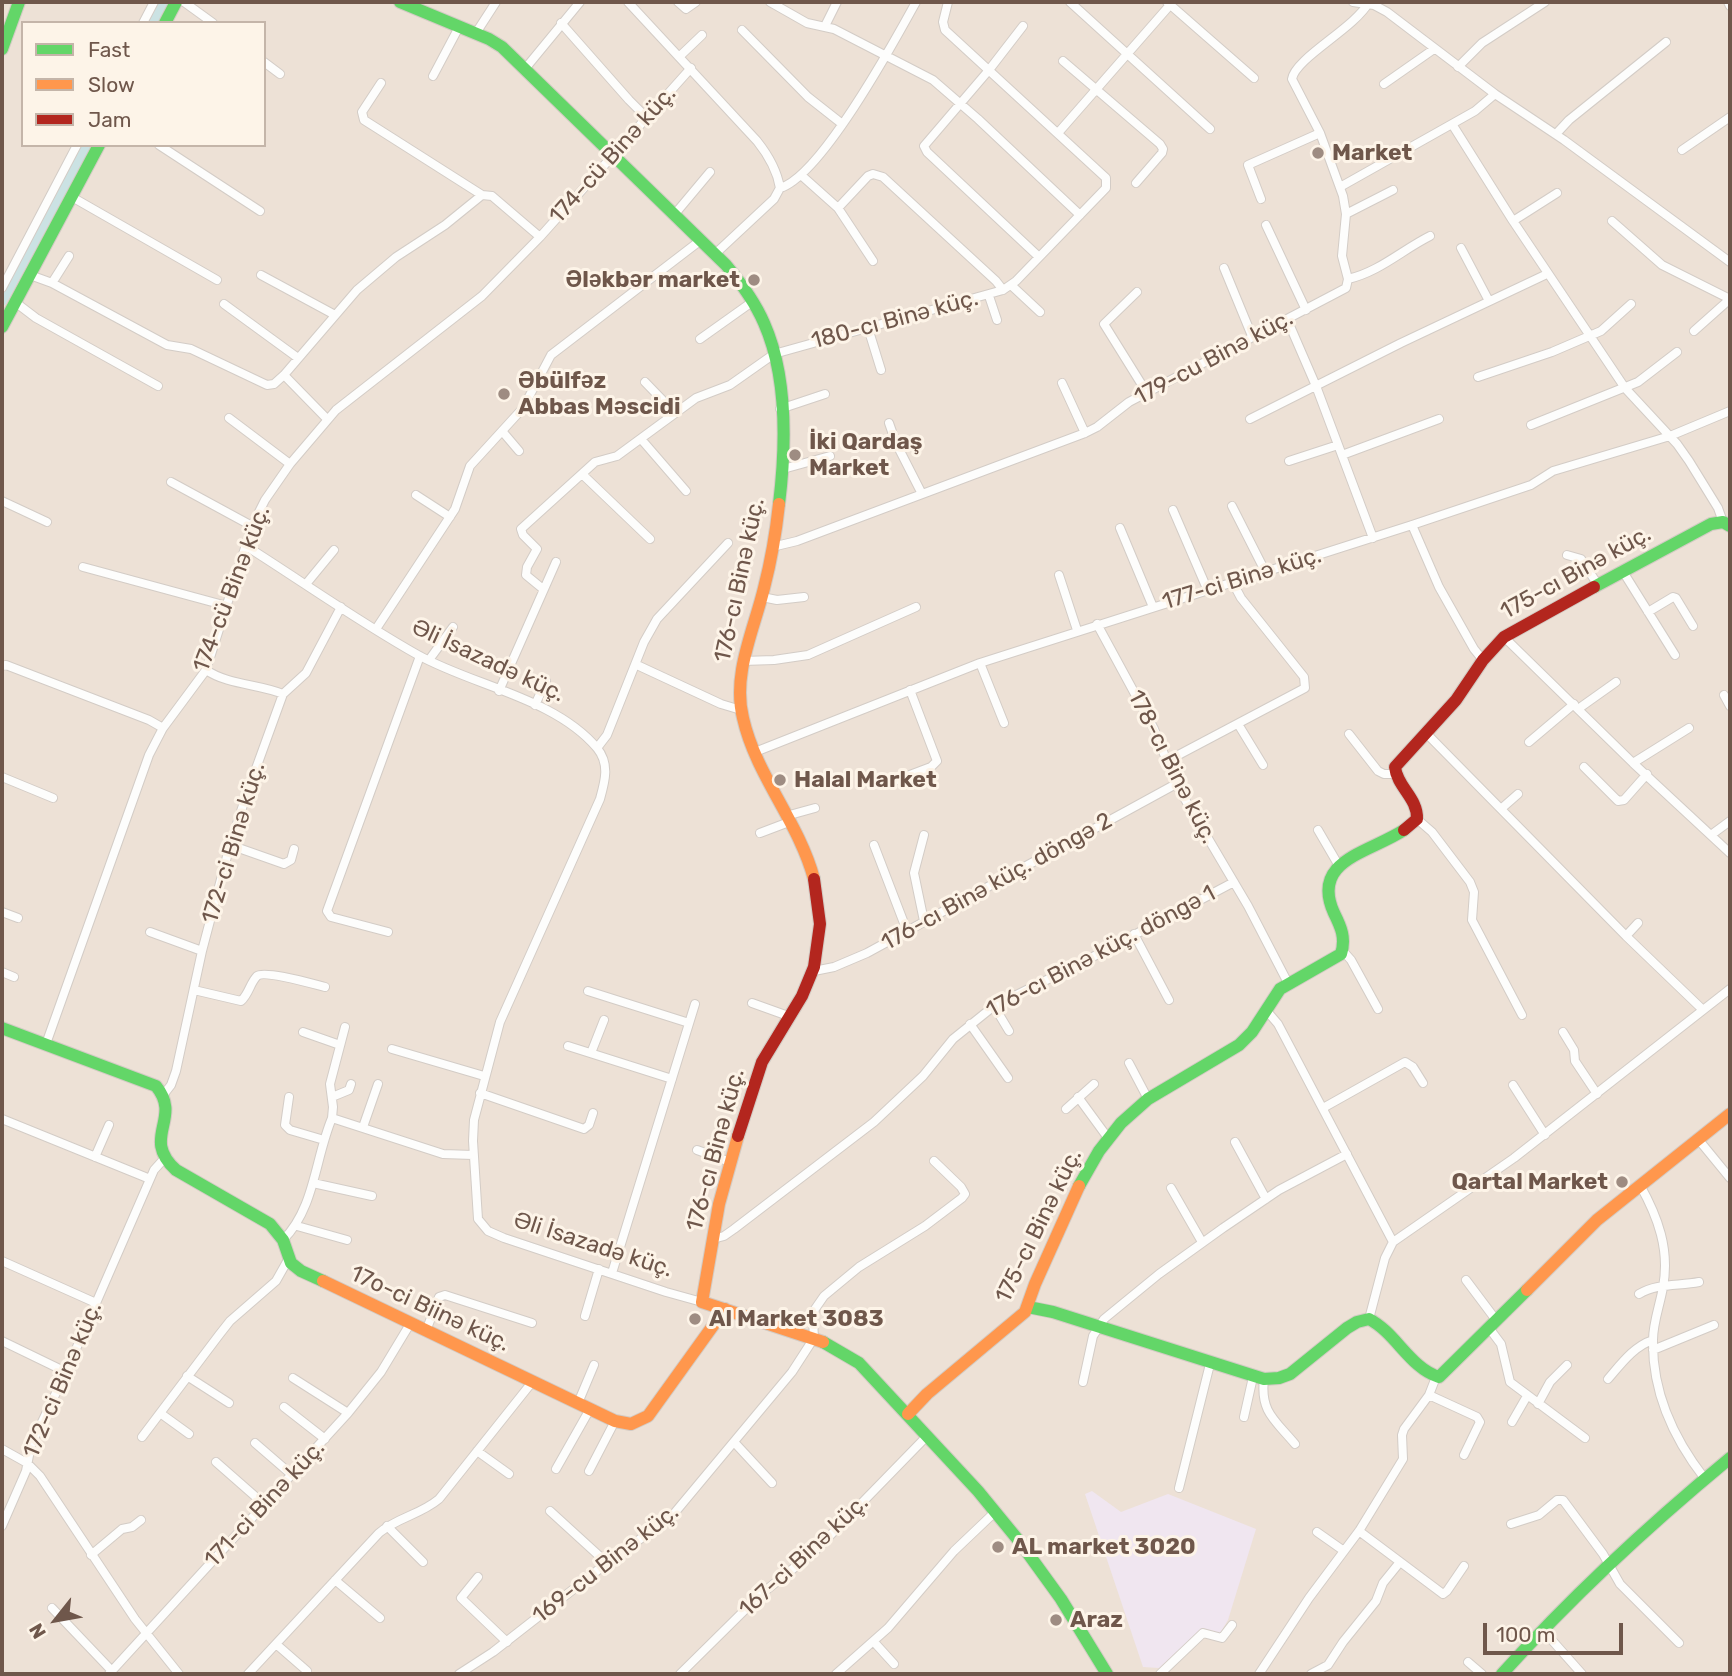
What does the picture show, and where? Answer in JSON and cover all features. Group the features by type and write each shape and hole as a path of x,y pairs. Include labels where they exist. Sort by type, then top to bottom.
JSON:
{"street":[{"path":"3,42 19,2"},
{"path":"144,21 154,2"},
{"path":"165,21 176,2"},
{"path":"184,2 209,21"},
{"name":"176-cı Binə küç.","path":"400,2 495,42 715,254 752,302 766,327 774,354 780,409 782,469 772,547 762,597 743,660 741,709 755,752 811,863 817,889 820,929 814,971 791,1017 762,1062 730,1162 702,1302"},
{"path":"476,33 496,2"},
{"path":"524,70 580,2"},
{"path":"628,2 767,154 776,173 780,188 774,199 715,254"},
{"path":"678,2 686,9 696,2"},
{"path":"770,2 807,23 825,26 933,80 1080,215"},
{"path":"825,26 837,2"},
{"path":"780,188 788,186 801,174 841,123 886,56 916,2"},
{"name":"180-cı Binə küç.","path":"543,589 526,575 527,567 537,549 523,535 521,529 599,459 617,456 704,394 735,382 774,354 989,296 1007,288 1104,191 1107,182 1058,133 945,30 943,22 948,2"},
{"path":"1070,2 1210,129"},
{"path":"1353,2 1368,3 1387,12 1495,94 1556,134 1730,262"},
{"path":"1458,67 1482,43 1545,2"},
{"path":"1058,133 1169,3 1254,78"},
{"path":"1348,279 1342,256 1346,214 1340,187 1321,133 1294,85 1293,72 1355,22 1368,3"},
{"path":"561,23 648,118"},
{"path":"1023,26 989,70 925,142 924,149 1039,257"},
{"path":"433,76 459,27"},
{"path":"742,30 808,97 841,123"},
{"path":"680,56 702,35"},
{"path":"1556,134 1569,120 1667,42"},
{"path":"1384,84 1434,49"},
{"path":"1063,61 1163,149 1136,183"},
{"path":"266,64 280,74"},
{"name":"174-cü Binə küç.","path":"47,1044 149,755 163,728 206,670 253,526 265,500 289,464 327,419 472,305 540,237 691,68"},
{"path":"381,83 362,112 364,120 482,195 492,196 540,237"},
{"path":"1340,187 1475,111 1495,94"},
{"path":"1682,150 1730,117"},
{"path":"1452,124 1547,274 1625,388 1635,402 1670,436 1689,461 1726,524"},
{"path":"1261,199 1248,165 1321,133"},
{"path":"2,288 76,147"},
{"path":"2,327 98,147"},
{"path":"162,147 260,211"},
{"path":"674,215 710,172"},
{"path":"801,174 838,208 873,261"},
{"path":"838,208 868,176 879,174 1007,288 1040,312"},
{"path":"1346,214 1393,190"},
{"path":"1513,221 1557,193"},
{"path":"30,275 52,283 167,345 191,349 267,385 274,384 357,290 396,257 445,225 482,195"},
{"path":"72,197 217,280"},
{"path":"1612,221 1662,265 1729,296 1694,331"},
{"path":"1266,225 1306,310"},
{"name":"179-cu Binə küç.","path":"772,547 797,541 1085,433 1106,421 1124,405 1341,292 1346,288 1348,279 1397,257 1406,248 1430,236"},
{"path":"376,629 450,517 470,466 523,408 546,362 556,350 701,240"},
{"path":"1461,248 1489,301"},
{"path":"52,283 69,256"},
{"path":"1224,268 1252,337"},
{"path":"1250,419 1547,274"},
{"path":"261,275 335,315"},
{"path":"1137,292 1104,324 1147,393"},
{"path":"989,296 997,320"},
{"path":"15,302 36,318 158,386"},
{"path":"700,339 752,302"},
{"path":"224,303 298,358"},
{"path":"1478,377 1590,336 1611,324 1631,304"},
{"path":"1287,319 1316,386 1373,538"},
{"path":"868,328 881,370"},
{"path":"1531,425 1625,388 1653,373 1677,352"},
{"path":"284,374 327,419"},
{"path":"645,382 675,413"},
{"path":"1062,383 1085,433"},
{"path":"780,409 825,394"},
{"name":"177-ci Binə küç.","path":"755,752 980,663 1412,525 1531,485 1553,471 1670,436 1730,411"},
{"path":"229,418 289,464"},
{"path":"1342,456 1439,419"},
{"path":"889,424 922,494"},
{"path":"502,431 519,452"},
{"path":"641,439 686,491"},
{"path":"1289,461 1338,445"},
{"path":"782,469 795,468 830,456"},
{"path":"582,474 650,539"},
{"path":"170,482 253,526"},
{"path":"416,495 450,517"},
{"path":"2,501 47,522"},
{"path":"1233,506 1266,573"},
{"path":"1172,510 1208,591"},
{"name":"175-cı Binə küç.","path":"1395,774 1397,764 1456,700 1483,660 1504,636 1576,600 1622,570 1711,524 1726,524"},
{"path":"1412,525 1439,587 1483,660"},
{"path":"1120,528 1153,607"},
{"path":"597,748 607,735 644,642 657,619 728,544"},
{"name":"Əli İsazadə küç.","path":"246,547 420,656 563,719 597,748 606,767 600,799 505,1012 484,1076 473,1129 478,1219 483,1227 504,1238 814,1338 839,1349 859,1363 995,1512 1062,1599 1107,1674"},
{"path":"306,584 334,550"},
{"path":"1567,555 1581,559 1598,584"},
{"path":"499,691 556,562"},
{"path":"83,567 228,606"},
{"path":"1622,570 1675,655"},
{"path":"1059,575 1077,630"},
{"path":"1167,761 1301,692 1306,684 1304,677 1241,598 1233,583"},
{"path":"762,597 777,600 804,597"},
{"path":"1648,612 1673,597 1693,626"},
{"name":"172-ci Binə küç.","path":"164,1094 176,1071 202,951 230,845 283,694 306,673 341,607"},
{"path":"743,660 774,660 808,655 916,607"},
{"name":"178-cı Binə küç.","path":"1097,624 1154,729 1176,784 1234,881 1288,983"},
{"path":"429,660 453,627"},
{"path":"1504,636 1633,763 1730,853"},
{"path":"388,932 331,917 327,911 420,656"},
{"path":"980,663 1004,723"},
{"path":"2,666 6,665 149,720 163,728"},
{"path":"636,665 721,704 741,709"},
{"path":"206,670 220,677 283,694"},
{"path":"534,705 546,681"},
{"path":"1529,741 1576,706 1616,682"},
{"path":"894,781 932,767 937,761 910,690"},
{"path":"1724,695 1730,706"},
{"path":"1238,724 1263,765"},
{"path":"1633,763 1689,727"},
{"path":"1426,733 1626,936 1703,1010"},
{"path":"1349,734 1378,771 1395,774 1417,806 1417,819 1432,832 1470,882 1474,892 1472,920 1522,1016"},
{"path":"1584,766 1618,801 1625,800 1647,774"},
{"path":"2,777 54,798"},
{"name":"176-cı Binə küç. döngə 2","path":"814,971 856,958 1176,784"},
{"path":"1502,808 1518,794"},
{"path":"760,833 815,807"},
{"path":"1378,1009 1343,951 1342,932 1326,889 1329,877 1339,866 1417,819"},
{"path":"1711,835 1730,821"},
{"path":"1318,830 1339,866"},
{"path":"924,835 914,873 924,921"},
{"path":"230,845 284,864 291,860 294,849"},
{"path":"874,845 907,931"},
{"name":"176-cı Binə küç. döngə 1","path":"713,1239 734,1229 874,1122 923,1076 953,1039 994,1006 1234,881"},
{"path":"2,912 18,918"},
{"path":"1626,936 1638,923"},
{"path":"150,932 202,951"},
{"path":"1134,934 1169,1000"},
{"name":"175-cı Binə küç.","path":"908,1414 927,1394 1019,1318 1028,1307 1035,1284 1076,1194 1108,1138 1130,1114 1148,1099 1240,1045 1252,1032 1277,992 1343,951"},
{"path":"2,972 14,977"},
{"path":"194,990 242,1001 260,974 325,987"},
{"path":"1369,1319 1385,1258 1393,1242 1545,1135 1730,989"},
{"path":"588,991 689,1023"},
{"path":"752,1003 791,1017"},
{"path":"612,1273 695,1004"},
{"path":"994,1006 1009,1031"},
{"path":"1266,1010 1278,1024 1393,1242"},
{"path":"591,1054 604,1020"},
{"path":"970,1024 1008,1078"},
{"path":"283,1240 297,1226 332,1118 330,1084 345,1027"},
{"path":"2,1028 146,1081 164,1094 167,1107 159,1150 163,1160 266,1221 283,1240 289,1258 276,1281 230,1321 142,1437"},
{"path":"303,1032 340,1045"},
{"path":"1563,1032 1574,1050 1575,1061 1597,1094"},
{"path":"568,1046 672,1079"},
{"path":"392,1049 484,1076"},
{"path":"1323,1108 1405,1062 1413,1067 1423,1083"},
{"path":"1129,1063 1148,1099"},
{"path":"332,1097 349,1090 351,1084"},
{"path":"363,1128 378,1084"},
{"path":"1066,1109 1094,1084"},
{"path":"1513,1085 1545,1135"},
{"path":"480,1093 584,1129 589,1125 593,1113"},
{"path":"289,1097 285,1125 290,1130 324,1140"},
{"path":"1078,1097 1108,1138"},
{"path":"1259,1674 1303,1607 1359,1531 1404,1459 1401,1443 1404,1429 1429,1395 1436,1377 1448,1371 1597,1220 1730,1114"},
{"path":"332,1118 443,1154 474,1155"},
{"path":"2,1119 150,1179"},
{"path":"95,1157 109,1125"},
{"path":"1698,1139 1730,1178"},
{"path":"1235,1142 1266,1199"},
{"path":"697,1150 730,1162"},
{"path":"1083,1382 1097,1326 1119,1306 1202,1242 1266,1199 1347,1154"},
{"name":"172-ci Binə küç.","path":"2,1526 27,1463 31,1445 66,1372 150,1179 163,1160"},
{"path":"814,1338 815,1308 824,1296 859,1267 925,1226 965,1194 934,1161"},
{"path":"313,1183 372,1196"},
{"path":"1640,1185 1654,1210 1663,1237 1665,1268 1653,1340 1656,1379 1664,1410 1682,1447 1705,1479"},
{"path":"1171,1188 1202,1242"},
{"path":"297,1226 347,1240"},
{"name":"17o-ci Biinə küç.","path":"289,1258 301,1271 615,1421"},
{"path":"2,1261 96,1303"},
{"path":"585,1316 598,1269"},
{"path":"1466,1280 1493,1324 1510,1382 1585,1438"},
{"path":"1639,1294 1649,1288 1699,1282"},
{"path":"426,1331 442,1295 532,1323"},
{"path":"1028,1307 1046,1310 1259,1378 1279,1378 1290,1374 1347,1328 1369,1319 1384,1327 1427,1373 1436,1377"},
{"path":"589,1471 615,1421 631,1424 641,1422 648,1416 724,1309"},
{"name":"171-ci Binə küç.","path":"110,1673 348,1413 381,1372 410,1324"},
{"path":"1653,1350 1714,1325"},
{"name":"169-cu Binə küç.","path":"466,1673 672,1516 792,1372 814,1338"},
{"path":"1608,1379 1640,1346 1653,1340"},
{"path":"2,1341 66,1372"},
{"path":"1179,1488 1210,1364"},
{"path":"556,1469 584,1406 594,1365"},
{"path":"1538,1404 1550,1382 1567,1366"},
{"path":"187,1376 229,1403"},
{"path":"293,1378 348,1413"},
{"path":"1244,1417 1259,1378"},
{"path":"1259,1378 1265,1406 1294,1444"},
{"path":"248,1674 387,1526 428,1508 439,1499 533,1381"},
{"path":"1429,1395 1478,1417 1480,1422 1464,1455"},
{"path":"1512,1422 1527,1396"},
{"path":"284,1407 325,1439"},
{"path":"160,1412 189,1434"},
{"name":"167-ci Binə küç.","path":"680,1674 760,1595 814,1552 927,1436"},
{"path":"734,1442 772,1483"},
{"path":"255,1443 292,1475"},
{"path":"2,1448 27,1463 40,1476 91,1555 146,1633 179,1674"},
{"path":"477,1451 509,1474"},
{"path":"1502,1674 1542,1629 1608,1564 1730,1458"},
{"path":"216,1462 265,1504"},
{"path":"1511,1524 1539,1515 1557,1500 1563,1500 1619,1584 1679,1643"},
{"path":"550,1511 607,1563"},
{"path":"836,1674 847,1671 907,1609 961,1543 995,1512"},
{"path":"91,1555 122,1529 132,1527 141,1520"},
{"path":"387,1526 423,1562"},
{"path":"1359,1531 1445,1594 1464,1566"},
{"path":"1317,1532 1344,1551"},
{"path":"1311,1674 1328,1665 1376,1601 1383,1583 1400,1562"},
{"path":"478,1577 461,1598 507,1642"},
{"path":"335,1580 380,1618"},
{"path":"52,1608 110,1673"},
{"path":"1160,1674 1203,1633 1222,1639 1232,1625"},
{"path":"1542,1629 1582,1674"},
{"path":"874,1642 894,1664"},
{"path":"276,1644 307,1671"},
{"path":"1468,1662 1482,1674"}],"shaded area":[{"path":"2,2 1730,2 1730,1674 2,1674"},
{"path":"1092,1491 1121,1512 1168,1494 1256,1529 1228,1620 1219,1635 1203,1628 1159,1668 1143,1667 1085,1494"}],"waterway":[{"path":"153,21 163,2"},
{"path":"2,301 85,147"}],"traffic: fast":[{"path":"2,49 19,2"},
{"path":"166,21 176,2"},
{"path":"400,2 502,47 726,265 737,279 760,315 772,344 777,366 784,436 779,504"},
{"path":"2,327 98,147"},
{"path":"1594,587 1711,524 1723,522 1730,526"},
{"path":"1079,1186 1099,1151 1121,1123 1148,1099 1239,1045 1252,1032 1280,989 1341,954 1343,938 1329,895 1330,881 1336,870 1347,860 1404,830"},
{"path":"2,1028 156,1086 165,1108 161,1148 176,1170 270,1224 283,1240 291,1263 323,1281"},
{"path":"1028,1307 1053,1312 1264,1379 1290,1374 1347,1328 1369,1319 1379,1325 1420,1366 1439,1377 1527,1290"},
{"path":"823,1342 859,1363 978,1491 1061,1599 1107,1674"},
{"path":"1502,1674 1612,1562 1730,1458"}],"traffic: slow":[{"path":"779,504 769,567 742,669 740,702 757,760 798,838 814,879"},
{"path":"1527,1290 1597,1220 1730,1114"},
{"path":"738,1136 719,1204 702,1302 823,1342"},
{"path":"908,1414 927,1394 1025,1312 1079,1186"},
{"path":"323,1281 615,1421 631,1424 648,1416 725,1309"}],"traffic: jam":[{"path":"1404,830 1417,819 1414,805 1399,781 1395,767 1456,700 1483,660 1504,637 1594,587"},
{"path":"738,1136 762,1062 802,996 814,967 820,924 814,879"}],"place":[{"name":"Market","path":"1318,153"},
{"name":"Ələkbər market","path":"754,280"},
{"name":"Əbülfəz Abbas Məscidi","path":"504,394"},
{"name":"İki Qardaş Market","path":"795,455"},
{"name":"Halal Market","path":"780,780"},
{"name":"Qartal Market","path":"1622,1182"},
{"name":"Al Market 3083","path":"695,1319"},
{"name":"AL market 3020","path":"998,1547"},
{"name":"Araz","path":"1056,1620"}]}
